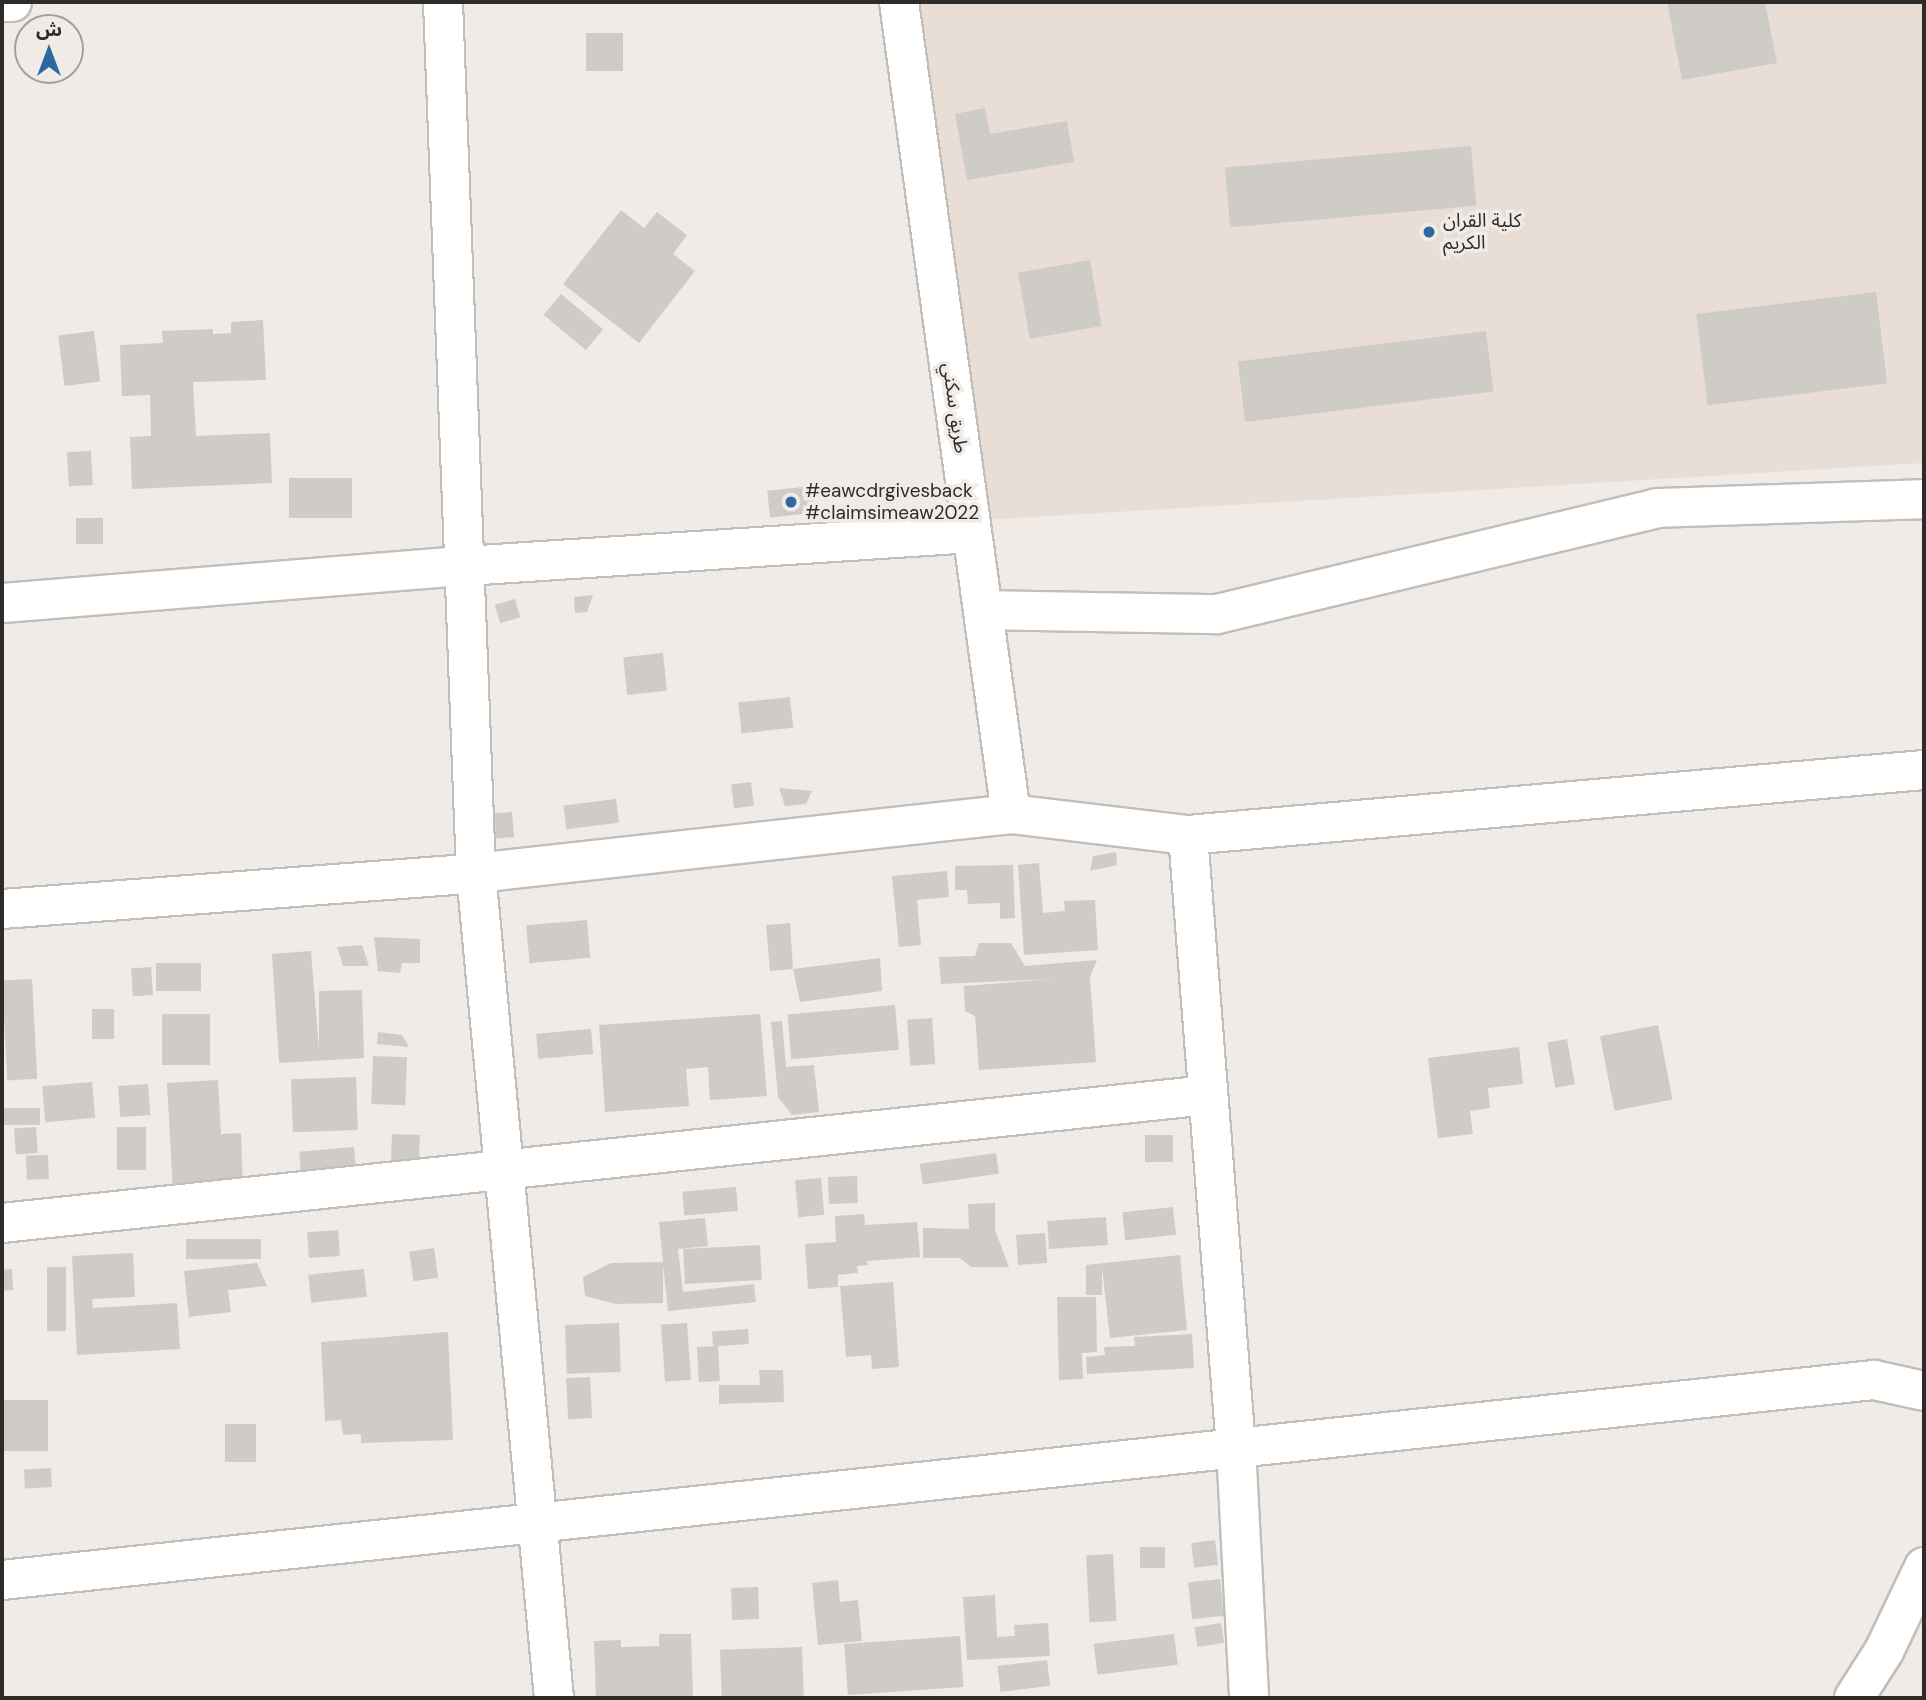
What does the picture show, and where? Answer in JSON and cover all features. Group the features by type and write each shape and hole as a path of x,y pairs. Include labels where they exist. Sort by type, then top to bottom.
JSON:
{"street":[{"path":"2,2 12,2"},
{"path":"443,2 476,873 506,1169 534,1522 554,1698"},
{"name":"طريق سكني","path":"900,2 1011,814"},
{"path":"983,610 1217,614 1657,508 1924,499"},
{"path":"2,603 465,566 972,533"},
{"path":"2,909 476,873 1011,814 1188,835 1924,770"},
{"path":"1188,835 1236,1447 1249,1698"},
{"path":"2,1223 1208,1095"},
{"path":"2,1580 1874,1380 1924,1391"},
{"path":"1854,1698 1884,1651 1924,1567"}],"shaded area":[{"name":"كلية القران الكريم","path":"920,2 1924,2 1924,463 952,522"}],"building":[{"path":"1667,2 1765,2 1777,63 1682,80"},
{"path":"586,33 623,33 623,71 586,71"},
{"path":"985,108 990,134 1067,121 1074,162 967,180 955,114"},
{"path":"1471,146 1476,206 1230,227 1225,168"},
{"path":"621,210 644,228 657,212 687,235 673,254 695,271 639,343 563,284"},
{"path":"1090,260 1102,326 1030,339 1018,273"},
{"path":"1876,292 1887,383 1708,405 1696,314"},
{"path":"561,294 603,329 586,350 544,315"},
{"path":"263,320 266,380 193,382 196,436 270,433 272,483 132,489 130,437 151,436 150,395 122,396 120,345 163,343 162,331 213,329 213,334 231,333 231,322"},
{"path":"94,331 100,382 64,386 58,335"},
{"path":"1486,331 1493,392 1245,422 1238,361"},
{"path":"91,451 93,485 69,486 67,452"},
{"path":"289,478 352,478 352,518 289,518"},
{"name":"#eawcdrgivesback #claimsimeaw2022","path":"812,486 815,513 770,518 767,491"},
{"path":"76,518 103,518 103,544 76,544"},
{"path":"593,595 587,612 575,613 574,597"},
{"path":"515,599 520,617 500,623 495,605"},
{"path":"663,653 667,691 627,695 623,657"},
{"path":"790,697 793,728 742,733 738,702"},
{"path":"751,782 754,806 734,808 731,784"},
{"path":"779,788 812,791 806,804 785,806"},
{"path":"616,799 619,823 566,829 563,805"},
{"path":"512,812 514,837 496,838 494,814"},
{"path":"1116,852 1117,865 1090,871 1093,856"},
{"path":"1039,863 1043,913 1065,911 1064,901 1095,900 1098,950 1024,955 1018,865"},
{"path":"1013,865 1015,918 1000,919 1000,903 968,904 967,890 955,890 955,866"},
{"path":"947,871 949,897 917,900 921,945 899,947 892,876"},
{"path":"587,920 590,958 530,963 526,925"},
{"path":"790,923 793,969 770,971 766,925"},
{"path":"374,937 420,939 420,963 402,963 400,973 378,971"},
{"path":"979,943 1011,943 1025,966 1097,960 1090,977 1096,1062 979,1070 975,1016 965,1011 964,986 1055,979 941,984 939,957 975,956"},
{"path":"362,945 369,966 343,966 337,947"},
{"path":"311,951 319,1050 319,991 362,990 364,1058 279,1063 272,954"},
{"path":"880,958 882,991 800,1002 793,969"},
{"path":"156,963 201,963 201,991 156,991"},
{"path":"151,967 153,995 133,996 131,968"},
{"path":"32,979 37,1079 7,1080 2,981"},
{"path":"895,1005 899,1050 791,1059 787,1014"},
{"path":"92,1009 114,1009 114,1039 92,1039"},
{"path":"162,1014 210,1014 210,1065 162,1065"},
{"path":"760,1014 767,1096 710,1100 708,1067 686,1069 689,1106 605,1112 599,1025"},
{"path":"932,1018 935,1064 910,1066 907,1020"},
{"path":"782,1021 786,1067 814,1065 819,1112 792,1115 778,1097 771,1022"},
{"path":"1658,1025 1673,1100 1615,1111 1600,1036"},
{"path":"591,1029 593,1054 538,1059 536,1034"},
{"path":"378,1032 402,1035 409,1047 377,1044"},
{"path":"1567,1039 1575,1084 1555,1088 1547,1042"},
{"path":"1519,1047 1523,1084 1488,1088 1490,1108 1470,1111 1473,1134 1438,1138 1428,1058"},
{"path":"373,1056 407,1057 405,1105 371,1104"},
{"path":"356,1077 358,1130 293,1132 291,1079"},
{"path":"218,1080 221,1134 241,1133 243,1188 173,1191 167,1083"},
{"path":"92,1082 95,1118 45,1122 42,1086"},
{"path":"148,1084 150,1115 120,1117 118,1086"},
{"path":"4,1108 40,1108 40,1125 4,1125"},
{"path":"36,1127 38,1153 16,1154 14,1129"},
{"path":"117,1127 146,1127 146,1170 117,1170"},
{"path":"392,1134 420,1135 419,1162 391,1161"},
{"path":"1145,1135 1173,1135 1173,1162 1145,1162"},
{"path":"354,1147 356,1171 301,1176 299,1152"},
{"path":"996,1153 999,1174 923,1185 920,1164"},
{"path":"48,1155 49,1179 27,1180 26,1156"},
{"path":"857,1176 858,1203 829,1204 828,1177"},
{"path":"821,1178 824,1215 798,1217 795,1180"},
{"path":"736,1187 738,1211 684,1216 682,1192"},
{"path":"995,1203 995,1230 1009,1267 971,1267 960,1258 923,1258 923,1228 969,1229 968,1204"},
{"path":"1173,1207 1176,1235 1125,1240 1122,1212"},
{"path":"864,1214 865,1225 917,1222 920,1257 867,1261 868,1265 857,1266 858,1273 838,1275 838,1287 808,1289 805,1244 836,1242 835,1216"},
{"path":"1106,1217 1108,1245 1049,1249 1047,1221"},
{"path":"705,1218 708,1246 678,1249 683,1292 754,1284 756,1302 668,1311 663,1264 663,1303 616,1304 585,1296 583,1277 611,1263 663,1262 659,1222"},
{"path":"338,1230 340,1256 309,1258 307,1232"},
{"path":"1045,1233 1047,1263 1018,1265 1016,1235"},
{"path":"186,1239 261,1239 261,1259 186,1259"},
{"path":"760,1245 762,1280 685,1284 683,1249"},
{"path":"434,1248 438,1278 413,1281 409,1251"},
{"path":"133,1253 135,1297 92,1299 93,1308 177,1303 180,1349 77,1355 72,1256"},
{"path":"1180,1255 1187,1330 1110,1338 1102,1268 1102,1295 1086,1295 1086,1265"},
{"path":"257,1263 267,1286 228,1290 231,1312 189,1317 184,1271"},
{"path":"47,1267 66,1267 66,1331 47,1331"},
{"path":"12,1269 13,1290 3,1290 2,1270"},
{"path":"364,1269 367,1297 311,1303 308,1275"},
{"path":"893,1282 899,1367 872,1369 871,1355 846,1357 840,1286"},
{"path":"1057,1297 1096,1297 1097,1352 1082,1353 1083,1379 1059,1380"},
{"path":"619,1323 621,1372 567,1374 565,1325"},
{"path":"687,1323 691,1380 665,1382 661,1325"},
{"path":"748,1329 749,1344 713,1346 712,1332"},
{"path":"448,1332 453,1440 361,1443 361,1434 343,1435 341,1420 325,1421 321,1342"},
{"path":"1192,1334 1194,1368 1087,1374 1086,1357 1105,1355 1104,1347 1135,1346 1134,1337"},
{"path":"718,1346 720,1381 699,1382 697,1347"},
{"path":"759,1370 783,1370 784,1402 719,1404 719,1385 760,1385"},
{"path":"590,1377 592,1418 568,1419 566,1378"},
{"path":"2,1400 48,1400 48,1451 2,1451"},
{"path":"225,1424 256,1424 256,1462 225,1462"},
{"path":"51,1468 52,1487 25,1488 24,1469"},
{"path":"1215,1540 1218,1565 1194,1568 1191,1543"},
{"path":"1140,1547 1165,1547 1165,1568 1140,1568"},
{"path":"1113,1554 1117,1621 1090,1622 1086,1555"},
{"path":"1220,1579 1224,1616 1192,1619 1188,1582"},
{"path":"838,1580 840,1602 858,1600 862,1641 818,1645 812,1583"},
{"path":"758,1587 759,1619 732,1620 731,1588"},
{"path":"995,1595 997,1637 1015,1636 1014,1625 1048,1623 1050,1656 967,1660 963,1597"},
{"path":"1221,1623 1224,1643 1197,1647 1194,1627"},
{"path":"659,1634 691,1634 693,1698 596,1698 594,1641 621,1640 621,1647 659,1646"},
{"path":"1174,1634 1178,1665 1097,1675 1094,1644"},
{"path":"960,1636 964,1687 848,1695 844,1644"},
{"path":"802,1647 804,1698 722,1698 720,1650"},
{"path":"1047,1660 1050,1686 1001,1692 997,1666"}],"place":[{"name":"كلية القران الكريم","path":"1429,232"},
{"name":"#eawcdrgivesback #claimsimeaw2022","path":"791,502"}]}
